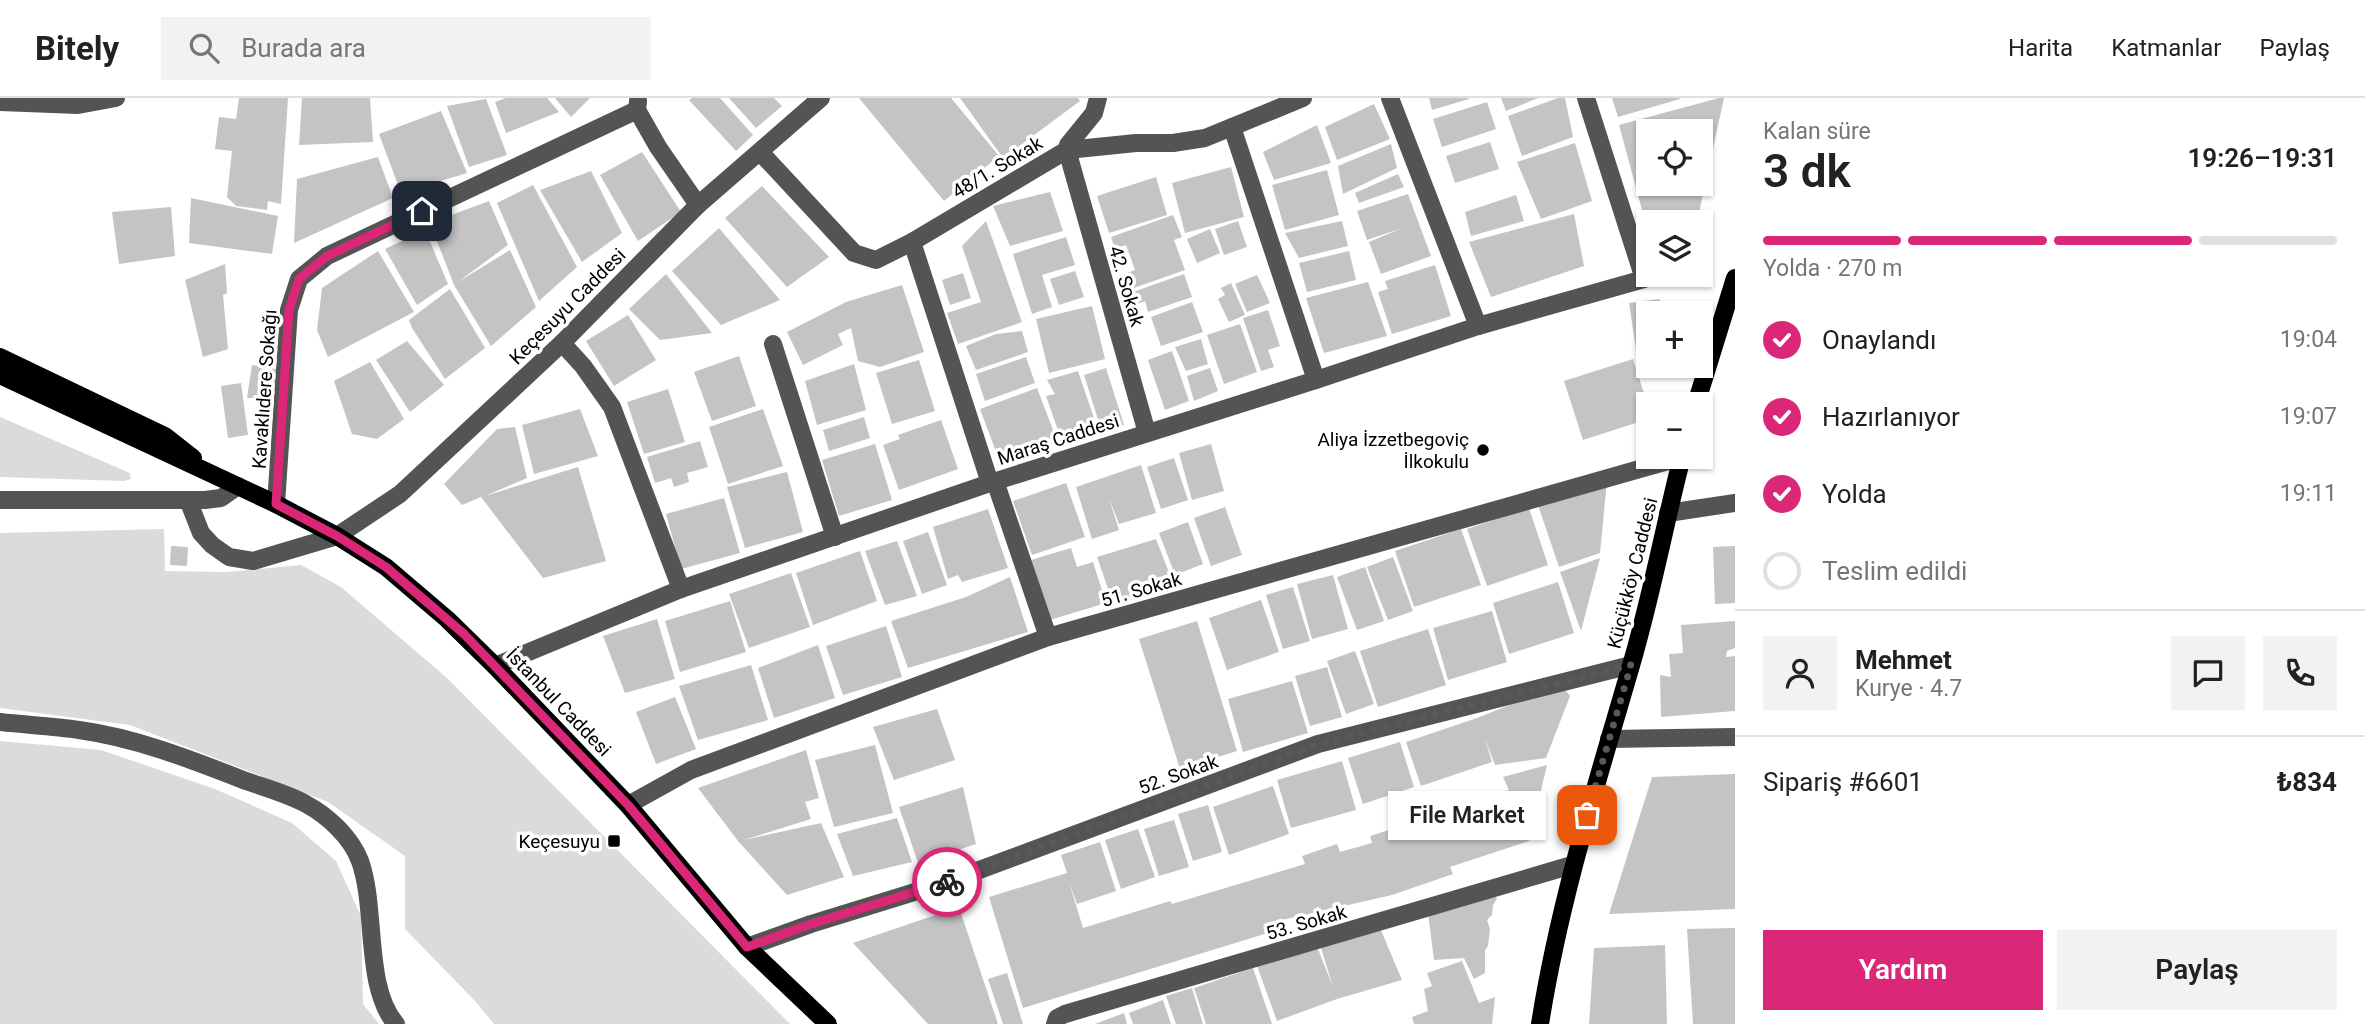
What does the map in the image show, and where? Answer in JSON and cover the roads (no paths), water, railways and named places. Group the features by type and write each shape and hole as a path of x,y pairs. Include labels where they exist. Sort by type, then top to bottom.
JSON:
{"main road":[{"path":"1700,392 1735,278"},
{"name":"İstanbul Caddesi","path":"0,357 165,436 209,472"},
{"name":"İstanbul Caddesi","path":"0,375 276,504 337,536 386,567 447,619 495,666 628,805 747,947 828,1024"},
{"name":"Küçükköy Caddesi","path":"1540,1024 1572,865 1631,665 1679,469"}],"street":[{"path":"0,102 78,105 116,98"},
{"name":"Keçesuyu Caddesi","path":"188,500 201,533 229,557 253,561 337,536 400,494 562,343 698,205 821,98"},
{"path":"1067,150 1068,145 1094,113 1098,98"},
{"path":"1390,98 1478,326"},
{"name":"Maraş Caddesi","path":"495,666 681,589 993,482 1478,326 1644,279 1586,98"},
{"name":"48/1. Sokak","path":"760,152 854,253 876,260 912,242 1067,150 1173,143 1205,138 1291,101"},
{"name":"Kavaklıdere Sokağı","path":"276,504 289,310 299,279 327,256 638,104 658,147 698,205"},
{"path":"1232,127 1316,380"},
{"name":"42. Sokak","path":"1067,150 1147,433"},
{"path":"912,242 1048,637"},
{"path":"562,343 583,366 611,407 681,589"},
{"path":"773,344 835,537"},
{"name":"51. Sokak","path":"628,805 691,770 1048,637 1640,469"},
{"path":"0,500 188,500 221,498 239,486"},
{"path":"1668,513 1735,503"},
{"name":"52. Sokak","path":"747,947 947,882 1318,744 1631,665"},
{"path":"0,722 81,730 160,748 305,803 331,821 344,835 359,859 369,895 376,975 387,1014 396,1024"},
{"path":"1609,740 1735,737"},
{"name":"53. Sokak","path":"1055,1024 1057,1018 1065,1014 1572,865"}],"place":[{"name":"Aliya İzzetbegoviç İlkokulu","path":"1483,450"},
{"name":"File Market","path":"1587,815"},
{"name":"Keçesuyu","path":"614,841"}]}
